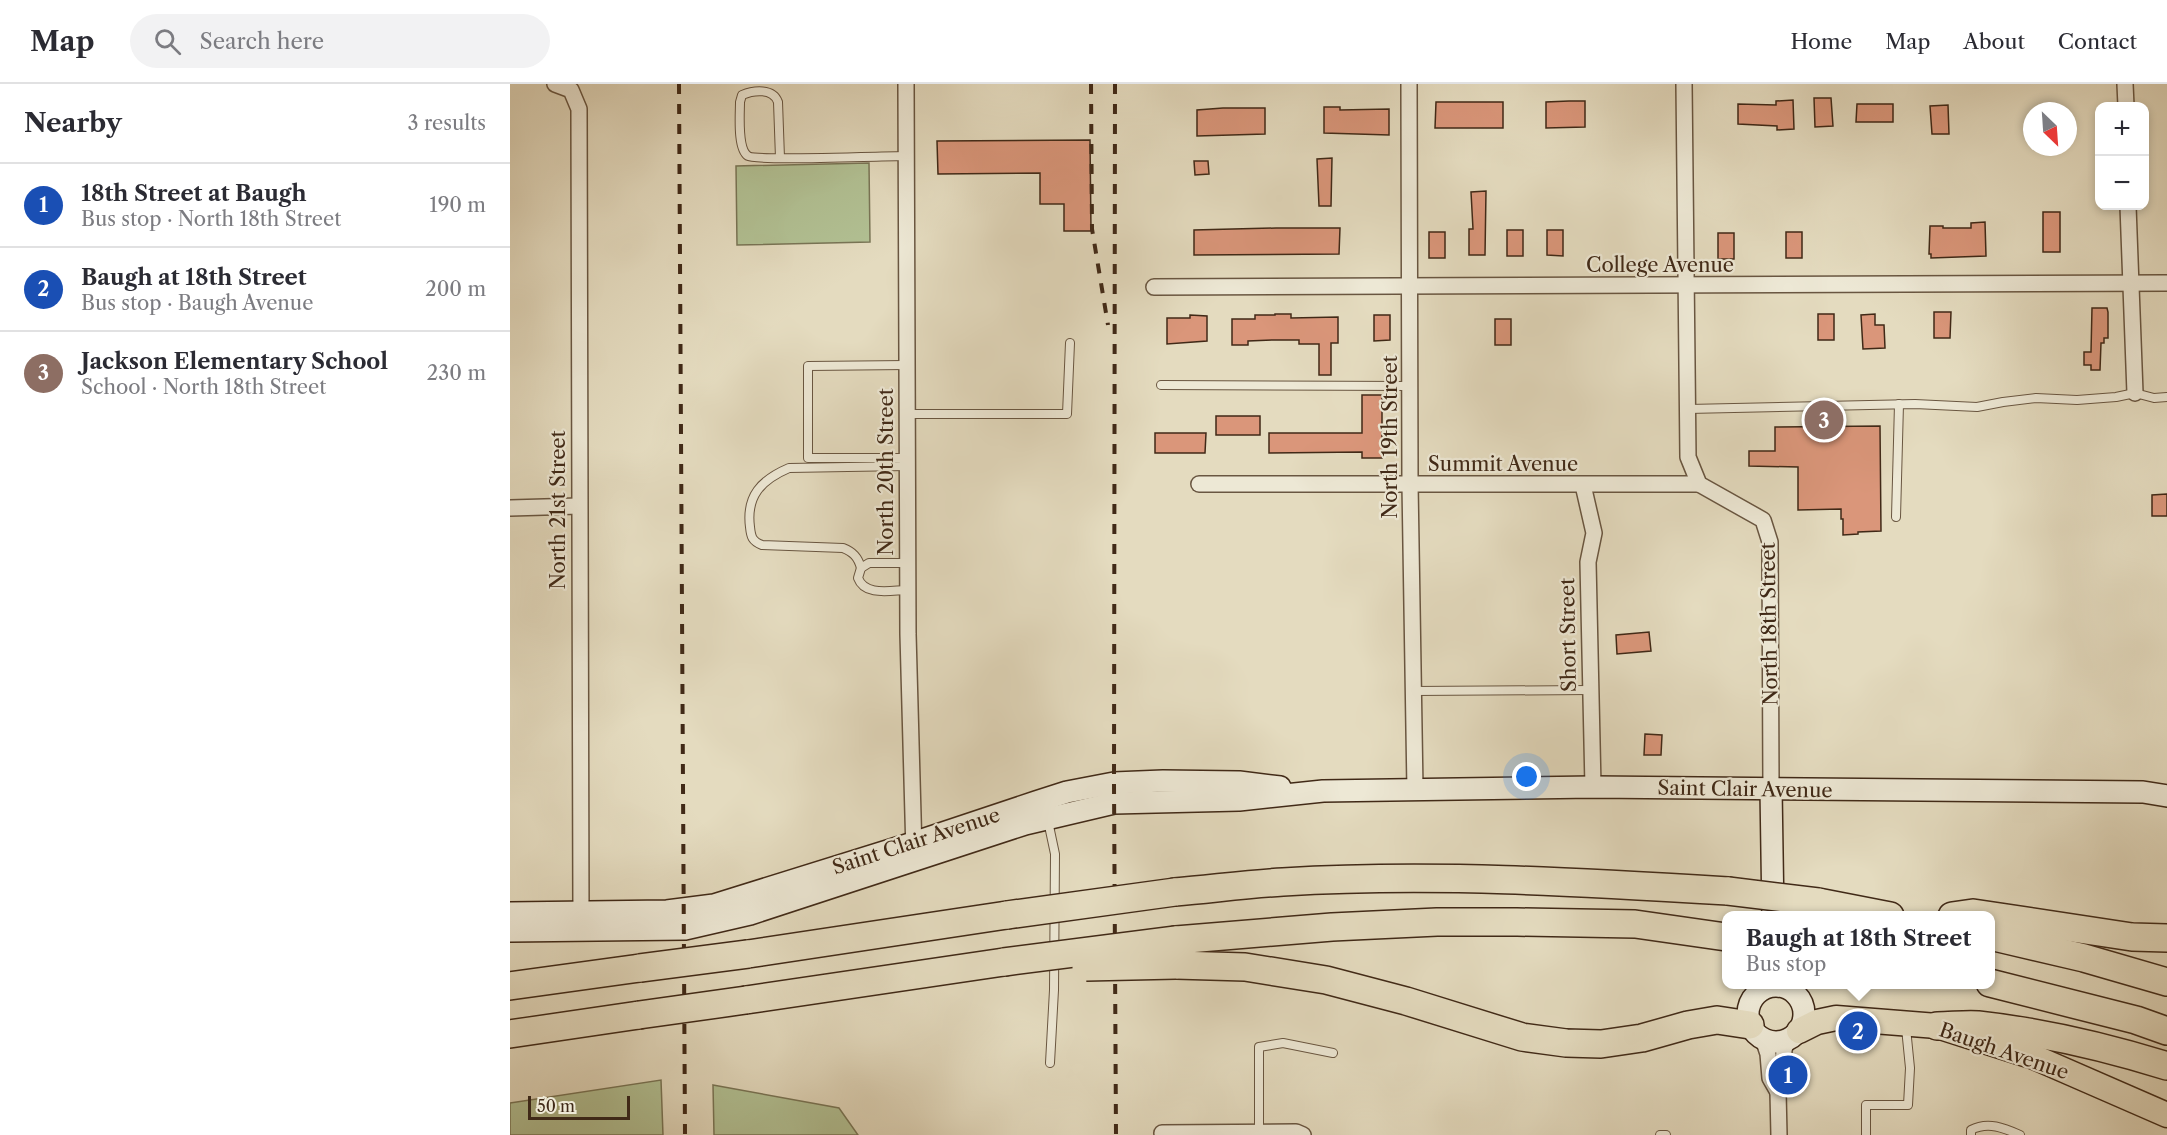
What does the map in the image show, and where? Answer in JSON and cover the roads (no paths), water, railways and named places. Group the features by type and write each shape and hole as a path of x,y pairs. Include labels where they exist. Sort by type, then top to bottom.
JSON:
{"highway":[{"path":"510,986 1174,892 1283,882 1390,879 1507,880 1728,891 1818,902 1868,911"},
{"path":"1995,916 2132,937 2167,938"},
{"path":"510,1034 1004,963 1058,969 1332,927 1437,922 1635,924 1722,936"},
{"path":"1995,937 2084,958 2167,982"},
{"path":"1176,952 1245,967 1326,980 1406,1001 1522,1037 1566,1043 1611,1042 1642,1038 1688,1025 1717,1020 1756,1032"},
{"path":"1995,984 2167,1030"},
{"path":"1937,1026 1977,1025 2063,1039 2132,1055 2167,1066"}],"main road":[{"name":"Saint Clair Avenue","path":"510,913 581,922 685,929 708,925 750,914 914,851 1047,808 1114,803 1239,800 1323,791 1593,787 2143,792 2167,796"},
{"name":"North 18th Street","path":"1772,789 1773,911"},
{"name":"Saint Clair Avenue","path":"510,931 581,922"},
{"path":"1758,989 1748,1010 1756,1032 1780,1042 1793,1036 1805,1018 1803,1003 1793,989"},
{"name":"Baugh Avenue","path":"1793,1036 1817,1022 1836,1018 1937,1026 2034,1057 2167,1115"}],"street":[{"name":"North 21st Street","path":"555,84 571,90 579,109 581,922"},
{"name":"North 20th Street","path":"906,84 908,590 914,851"},
{"name":"North 19th Street","path":"1409,84 1410,484 1415,790"},
{"path":"1684,84 1688,457 1699,484"},
{"path":"2125,84 2126,102"},
{"path":"2128,210 2135,393"},
{"name":"College Avenue","path":"1154,287 2167,284"},
{"name":"Summit Avenue","path":"1199,484 1699,484"},
{"name":"North 18th Street","path":"1699,484 1762,520 1770,542 1772,789"},
{"name":"Short Street","path":"1583,485 1594,533 1588,562 1593,787"},
{"path":"510,508 579,506"},
{"path":"1756,1032 1768,1053 1770,1078 1778,1092"},
{"path":"1779,1135 1778,1092 1782,1078 1784,1050 1793,1036"},
{"path":"1162,1133 1296,1132 1303,1135"}],"lane":[{"path":"780,158 776,95 759,88 742,95 740,102 741,147 747,155 754,158 780,158 906,156"},
{"path":"907,414 1067,414 1070,343"},
{"path":"907,365 808,366 808,458 907,462"},
{"path":"1161,385 1411,386"},
{"path":"1688,409 1899,405 1977,407 2036,398 2077,400 2135,393 2154,398 2167,397"},
{"path":"1896,518 1899,405"},
{"path":"907,462 789,468 777,473 756,491 750,500 751,537 762,545 843,548 851,551 858,560 861,568 860,583 869,591 908,590"},
{"path":"861,568 869,563 908,563"},
{"path":"1413,692 1591,690"},
{"path":"1047,808 1055,854 1054,990 1050,1063"},
{"path":"1866,1135 1866,1106 1908,1105 1910,1068 1905,1024"},
{"path":"1259,1134 1259,1047 1282,1043 1333,1053"},
{"path":"1971,1135 1971,1130 1980,1125 1993,1125 2020,1135"},
{"path":"1660,1135 1666,1135"}],"railway":[{"path":"679,84 685,1135"},
{"path":"1091,84 1092,229 1108,325"},
{"path":"1115,84 1116,1135"}],"place":[{"name":"Jackson Elementary School","path":"1824,420"},
{"name":"Baugh at 18th Street","path":"1858,1031"},
{"name":"18th Street at Baugh","path":"1788,1075"}]}
